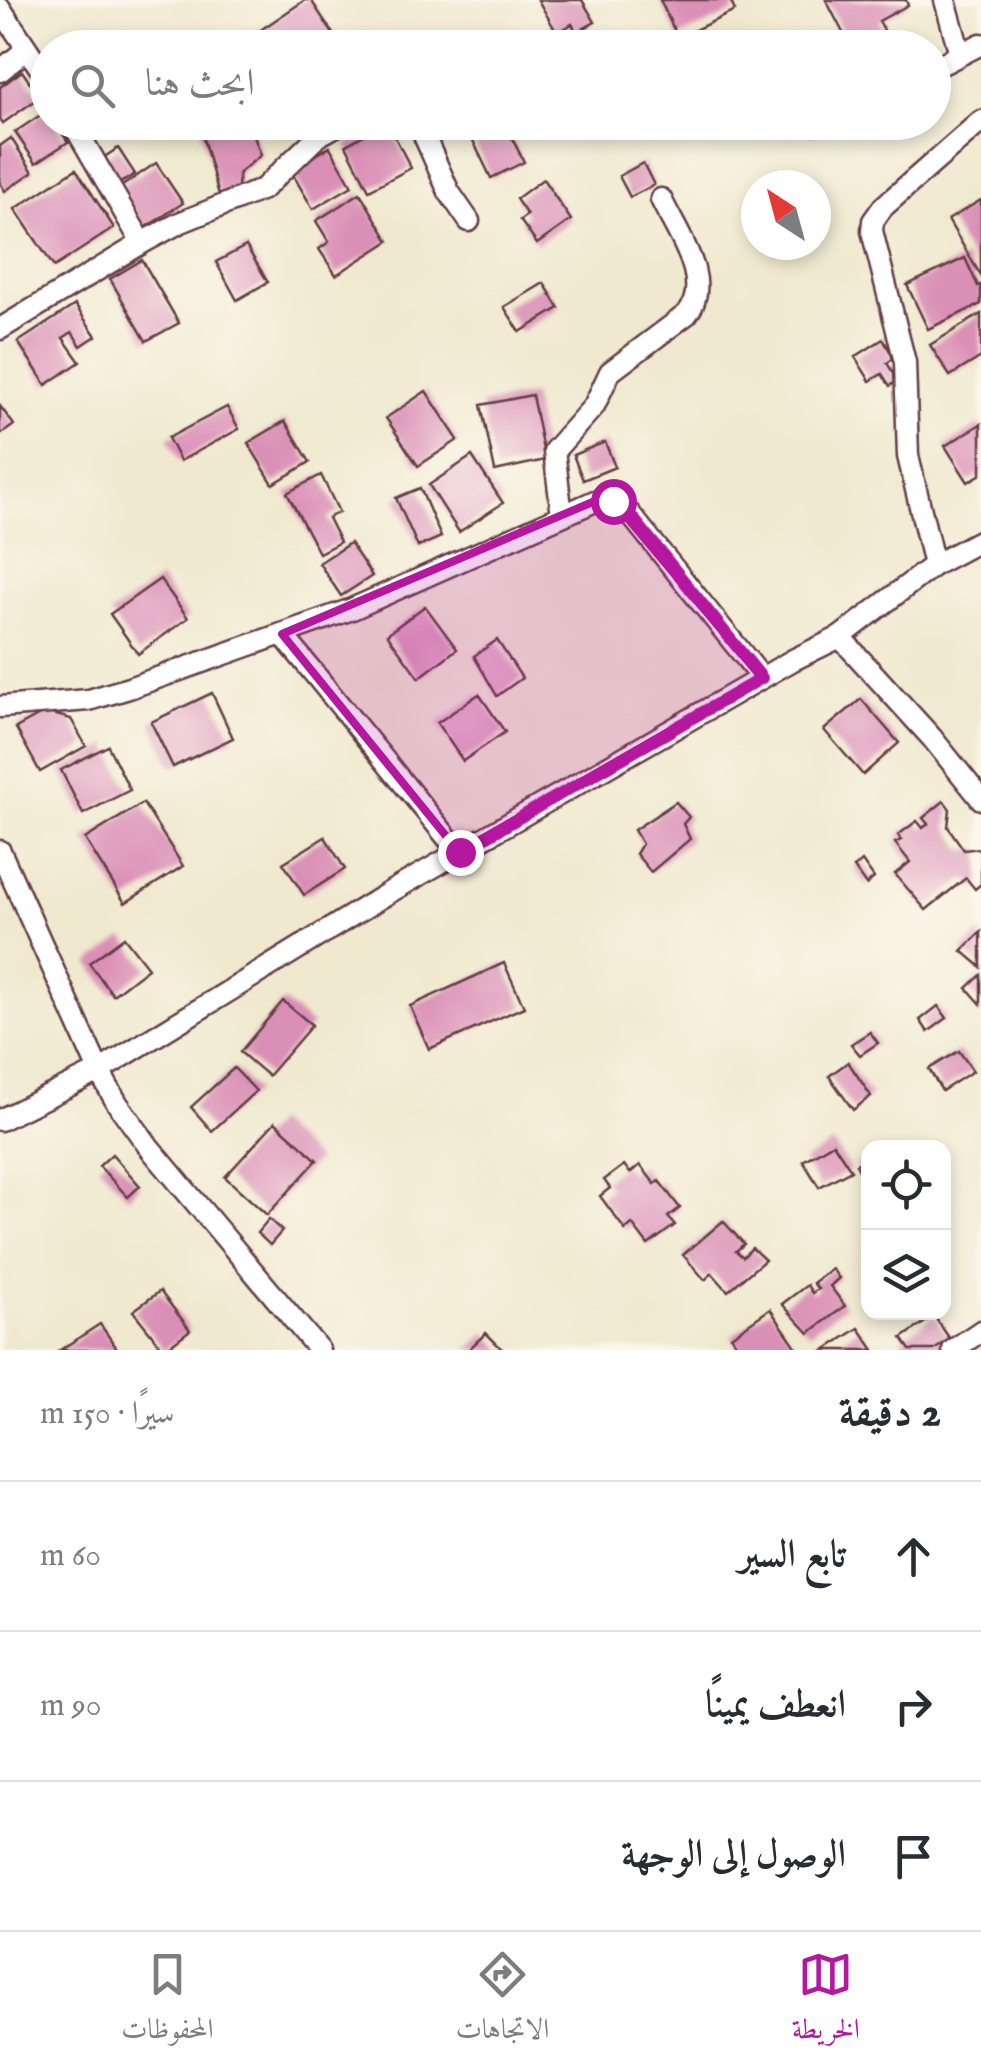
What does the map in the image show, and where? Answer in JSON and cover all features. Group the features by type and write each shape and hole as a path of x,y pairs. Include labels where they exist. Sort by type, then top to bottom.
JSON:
{"street":[{"path":"945,0 960,54"},
{"path":"0,8 30,52"},
{"path":"951,59 981,44"},
{"path":"0,70 28,49"},
{"path":"934,564 908,456 905,362 872,231 873,220 981,121"},
{"path":"82,140 142,243"},
{"path":"0,329 142,243 263,189 314,140"},
{"path":"426,140 449,192 468,221"},
{"path":"562,515 554,451 594,406 610,372 696,303 696,275 661,199"},
{"path":"0,708 89,700 282,634 352,609 594,501 613,501 630,514 762,678"},
{"path":"0,1120 99,1071 460,852 840,637 934,564 981,540"},
{"path":"282,634 460,852"},
{"path":"840,637 932,738 981,799"},
{"path":"0,851 116,1103 319,1350"},
{"path":"953,1350 981,1331"}],"highlighted area":[{"path":"595,501 613,501 762,678 459,852 282,634"}],"building":[{"path":"305,0 311,0 330,30 260,30"},
{"path":"538,0 582,0 595,22 581,30 572,24 555,30"},
{"path":"660,0 730,0 735,11 695,30 674,30"},
{"path":"826,0 906,0 908,5 879,21 884,30 842,30"},
{"path":"22,71 30,83 30,104 3,123 0,119 0,87"},
{"path":"30,122 30,140 68,142 36,163 15,132"},
{"path":"11,138 33,172 5,191 0,183 0,146"},
{"path":"204,140 256,140 261,155 239,173 238,187 219,195"},
{"path":"355,140 396,140 411,168 369,190 346,145"},
{"path":"473,140 513,140 524,162 491,178"},
{"path":"330,147 352,186 313,209 290,170"},
{"path":"118,148 135,174 117,185 100,160"},
{"path":"156,163 183,203 145,228 119,188"},
{"path":"643,163 654,185 630,197 619,176"},
{"path":"76,169 114,228 54,267 15,209"},
{"path":"543,179 571,220 537,244 520,220 527,215 516,199"},
{"path":"360,193 389,241 336,275 319,249 329,242 316,221"},
{"path":"981,200 981,276 948,220"},
{"path":"246,246 268,282 237,300 216,262"},
{"path":"965,258 978,286 981,285 981,304 928,329 907,285"},
{"path":"142,260 179,323 146,341 110,279"},
{"path":"544,283 559,308 520,332 504,307"},
{"path":"75,305 96,336 81,346 72,332 63,338 80,362 46,385 18,342"},
{"path":"981,314 981,357 950,376 930,345"},
{"path":"883,339 894,358 887,363 898,380 890,386 882,374 870,381 855,357"},
{"path":"426,391 458,440 418,466 386,418"},
{"path":"532,395 545,460 495,471 481,405"},
{"path":"0,406 14,425 0,435"},
{"path":"227,407 239,429 180,461 168,438"},
{"path":"285,421 310,462 273,484 248,443"},
{"path":"981,424 981,474 968,482 945,446"},
{"path":"605,442 615,467 583,480 573,455"},
{"path":"472,456 503,503 459,532 429,485"},
{"path":"321,475 339,512 328,518 340,542 319,553 287,493"},
{"path":"420,488 441,537 418,547 396,498"},
{"path":"350,543 372,576 341,596 319,563"},
{"path":"160,579 188,618 138,654 110,614"},
{"path":"425,606 457,649 419,678 387,634"},
{"path":"497,640 522,678 497,696 474,656"},
{"path":"212,693 233,738 173,767 151,722"},
{"path":"479,694 505,732 463,761 437,723"},
{"path":"861,699 899,743 863,775 824,730"},
{"path":"45,712 71,719 86,746 40,772 16,728"},
{"path":"108,746 130,790 83,814 61,770"},
{"path":"944,801 950,809 948,827 964,850 981,848 981,884 975,889 966,878 926,910 895,874 910,862 895,843 901,840 898,835 917,821 923,828 928,824 923,818"},
{"path":"676,802 689,817 683,824 690,839 651,872 636,854 642,844 634,830"},
{"path":"143,803 183,866 125,903 85,839"},
{"path":"325,837 345,869 304,895 283,863"},
{"path":"862,861 874,878 866,885 854,868"},
{"path":"981,932 981,967 962,951"},
{"path":"124,937 148,968 113,995 89,963"},
{"path":"504,963 524,1007 429,1049 410,1006"},
{"path":"981,975 981,1004 967,988"},
{"path":"283,1001 312,1025 268,1076 240,1052"},
{"path":"938,1006 947,1018 928,1032 920,1020"},
{"path":"870,1032 878,1043 860,1055 851,1044"},
{"path":"959,1051 973,1071 942,1091 929,1069"},
{"path":"848,1062 871,1096 853,1110 829,1076"},
{"path":"234,1068 256,1091 212,1131 191,1107"},
{"path":"275,1122 317,1160 267,1215 225,1177"},
{"path":"833,1143 851,1170 819,1187 803,1161"},
{"path":"112,1154 140,1186 128,1197 99,1166"},
{"path":"624,1165 630,1173 640,1165 655,1184 659,1181 680,1208 668,1217 675,1225 648,1245 632,1224 625,1230 600,1196 610,1188 604,1180"},
{"path":"269,1219 282,1231 270,1245 257,1233"},
{"path":"723,1221 744,1244 736,1251 743,1257 752,1248 765,1260 728,1291 712,1273 705,1280 683,1255"},
{"path":"832,1269 839,1278 830,1286 845,1306 809,1333 782,1304 807,1285 812,1293 818,1289 813,1283"},
{"path":"160,1291 190,1330 164,1350 133,1311"},
{"path":"770,1309 797,1348 741,1350 731,1336"},
{"path":"928,1320 937,1320 950,1339 934,1350 910,1350 902,1338"},
{"path":"100,1324 118,1350 60,1350"},
{"path":"859,1328 874,1350 825,1350"},
{"path":"486,1333 503,1350 468,1350"}],"route":[{"path":"460,852 762,678 630,514 613,501"}]}
